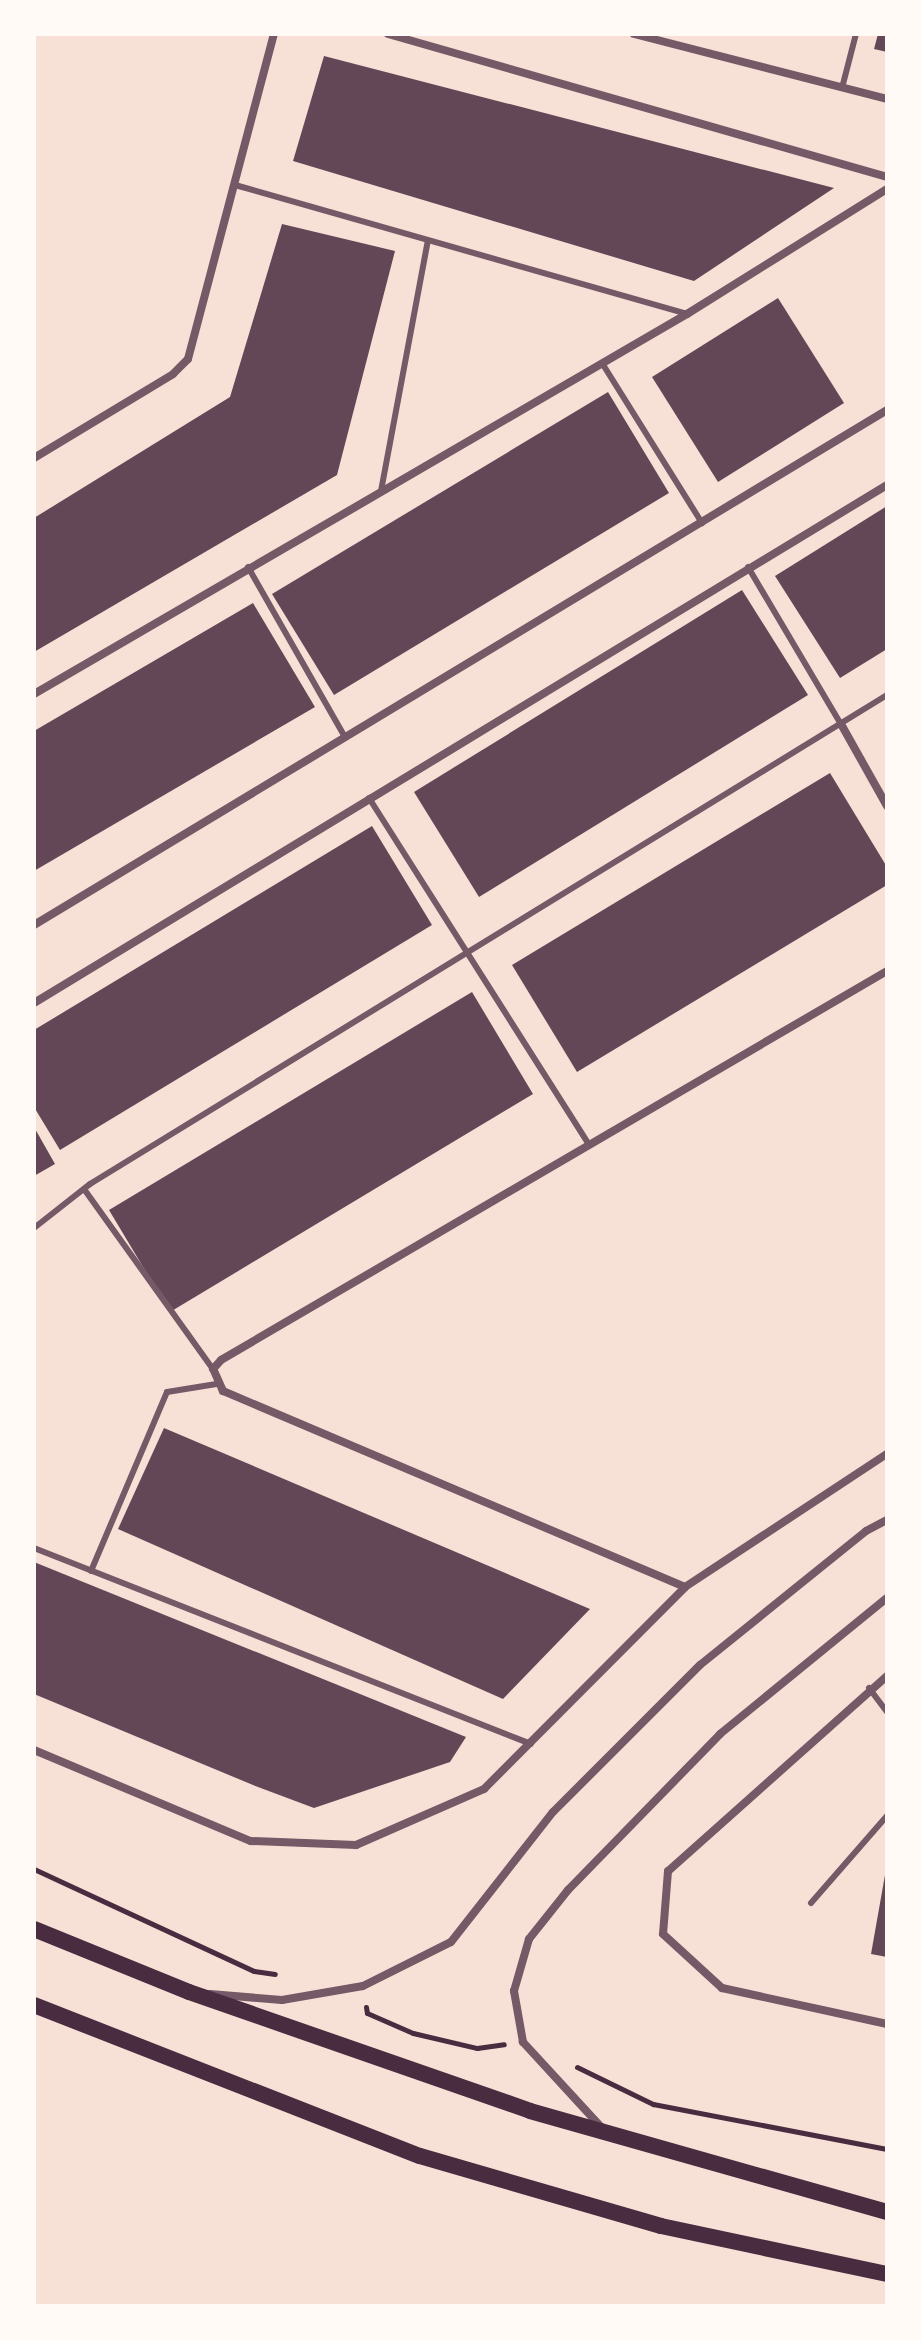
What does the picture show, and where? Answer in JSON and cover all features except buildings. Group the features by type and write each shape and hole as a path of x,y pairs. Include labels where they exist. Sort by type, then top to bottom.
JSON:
{"main road":[{"path":"34,1929 189,1992 611,2137 887,2212"},
{"path":"34,2005 420,2156 661,2226 887,2274"}],"street":[{"path":"34,458 173,374 188,359 274,34"},
{"path":"388,34 887,177"},
{"path":"634,34 887,99"},
{"path":"34,694 687,314 887,189"},
{"path":"34,925 344,735 703,525 887,410"},
{"path":"34,1003 887,485"},
{"path":"841,724 887,806"},
{"path":"685,1587 216,1384 213,1369 221,1360 887,971"},
{"path":"34,1750 251,1841 356,1845 484,1789 685,1587 887,1454"},
{"path":"189,1992 282,2000 363,1986 451,1942 553,1812 700,1665 866,1531 887,1520"},
{"path":"611,2137 523,2042 514,1991 529,1939 568,1890 720,1734 887,1598"},
{"path":"887,1676 869,1688 668,1871 663,1934 722,1988 887,2024"}],"lane":[{"path":"842,88 856,34"},
{"path":"235,185 687,314"},
{"path":"381,491 428,241"},
{"path":"602,363 703,525"},
{"path":"248,567 344,735"},
{"path":"748,567 841,724"},
{"path":"34,1228 84,1189 467,957 887,695"},
{"path":"369,798 467,957 589,1144"},
{"path":"84,1189 213,1369"},
{"path":"91,1571 167,1392 216,1384"},
{"path":"34,1548 531,1744"},
{"path":"869,1688 887,1712"},
{"path":"811,1903 887,1816"}],"path":[{"path":"34,1869 254,1971 285,1975"},
{"path":"363,1986 367,2013 413,2033 477,2048 523,2042"},
{"path":"572,2064 653,2104 887,2149"}]}
